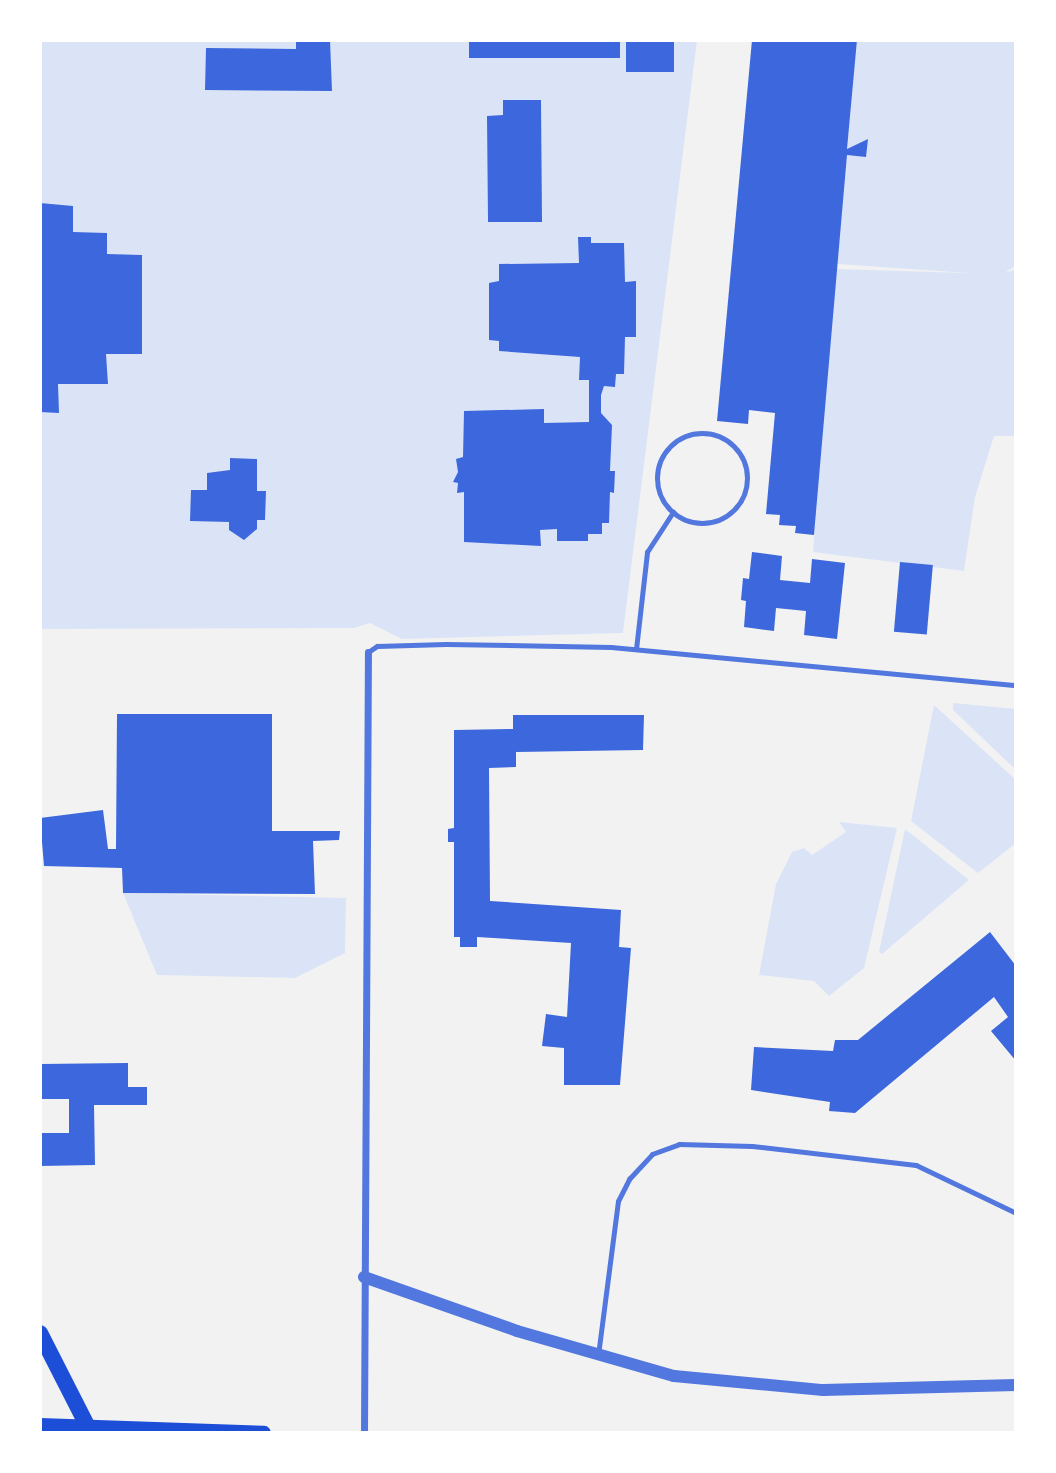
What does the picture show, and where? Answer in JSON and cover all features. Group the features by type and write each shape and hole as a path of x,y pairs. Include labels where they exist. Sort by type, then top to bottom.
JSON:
{"highway":[{"path":"40,1333 88,1429"}],"main road":[{"path":"40,1424 88,1429 264,1433"}],"street":[{"path":"364,1433 368,652"},
{"path":"364,1278 598,1357 674,1376 761,1387 822,1390 1016,1385"}],"lane":[{"path":"710,433 736,447 744,460 747,486 734,510 724,518 698,523 673,513 658,487 657,472 670,445 682,437 710,433"},
{"path":"636,649 647,552 673,513"},
{"path":"368,652 377,646 446,644 636,649 1016,685"},
{"path":"598,1357 618,1200 629,1179 652,1154 679,1144 752,1146 916,1166 1016,1213"}],"shaded area":[{"path":"40,40 697,40 623,633 402,639 370,623 354,628 40,629"},
{"path":"857,40 1016,40 1016,265 1005,273 1016,269 1016,436 994,436 975,497 964,571 813,552 836,269 968,273 837,264 847,155 866,156 868,139 847,149"},
{"path":"953,703 1016,709 1016,770 953,710"},
{"path":"934,705 1016,780 1016,843 978,873 911,821"},
{"path":"839,822 897,828 864,968 829,996 814,981 759,975 776,884 792,852 804,848 812,855 846,832"},
{"path":"905,829 969,880 882,954 879,952"},
{"path":"123,893 346,898 345,953 295,978 157,975"}],"building":[{"path":"296,40 330,40 332,91 205,90 206,48 296,49"},
{"path":"469,40 620,40 620,58 469,58"},
{"path":"626,40 674,40 674,72 626,72"},
{"path":"752,40 857,40 847,149 868,139 866,157 847,155 814,535 795,533 796,526 779,525 780,515 766,514 775,413 749,410 748,424 717,421"},
{"path":"503,100 541,100 542,222 488,222 487,116 503,115"},
{"path":"40,203 73,206 73,232 107,233 107,254 142,255 142,354 106,354 108,384 58,384 59,413 40,412"},
{"path":"578,237 591,237 591,243 624,243 625,282 636,281 636,337 625,337 624,374 616,374 615,387 604,386 601,395 601,413 612,425 610,471 615,471 614,493 610,492 609,523 602,523 602,534 588,534 588,541 557,541 557,529 540,530 541,546 464,542 464,492 457,493 458,483 453,482 458,472 456,459 463,457 464,411 544,409 544,423 589,422 589,380 579,380 580,357 499,351 499,341 489,340 489,283 499,281 499,264 579,263"},
{"path":"230,458 257,459 257,491 266,491 265,520 257,520 257,529 244,540 229,530 229,522 190,521 191,490 207,490 207,473 230,470"},
{"path":"752,552 782,556 780,580 810,583 812,559 845,563 837,639 804,635 806,611 776,608 774,631 744,627 746,601 741,600 743,578 749,579"},
{"path":"900,562 933,565 927,635 894,632"},
{"path":"117,714 272,714 272,831 340,831 339,840 313,841 315,894 123,893 122,868 44,866 40,818 103,810 108,849 116,849"},
{"path":"513,715 644,715 643,750 516,752 516,767 489,768 490,901 621,910 619,947 631,948 620,1085 564,1085 564,1048 542,1046 546,1014 567,1017 571,943 477,937 477,947 460,947 460,937 454,937 454,842 448,842 448,829 454,828 454,730 513,729"},
{"path":"990,932 1016,966 1016,1061 991,1031 1008,1017 994,997 855,1113 829,1111 830,1102 751,1090 754,1047 833,1051 835,1040 858,1040"},
{"path":"128,1063 128,1087 147,1087 147,1105 94,1105 95,1165 40,1166 40,1133 69,1133 69,1099 40,1099 40,1064"}]}
